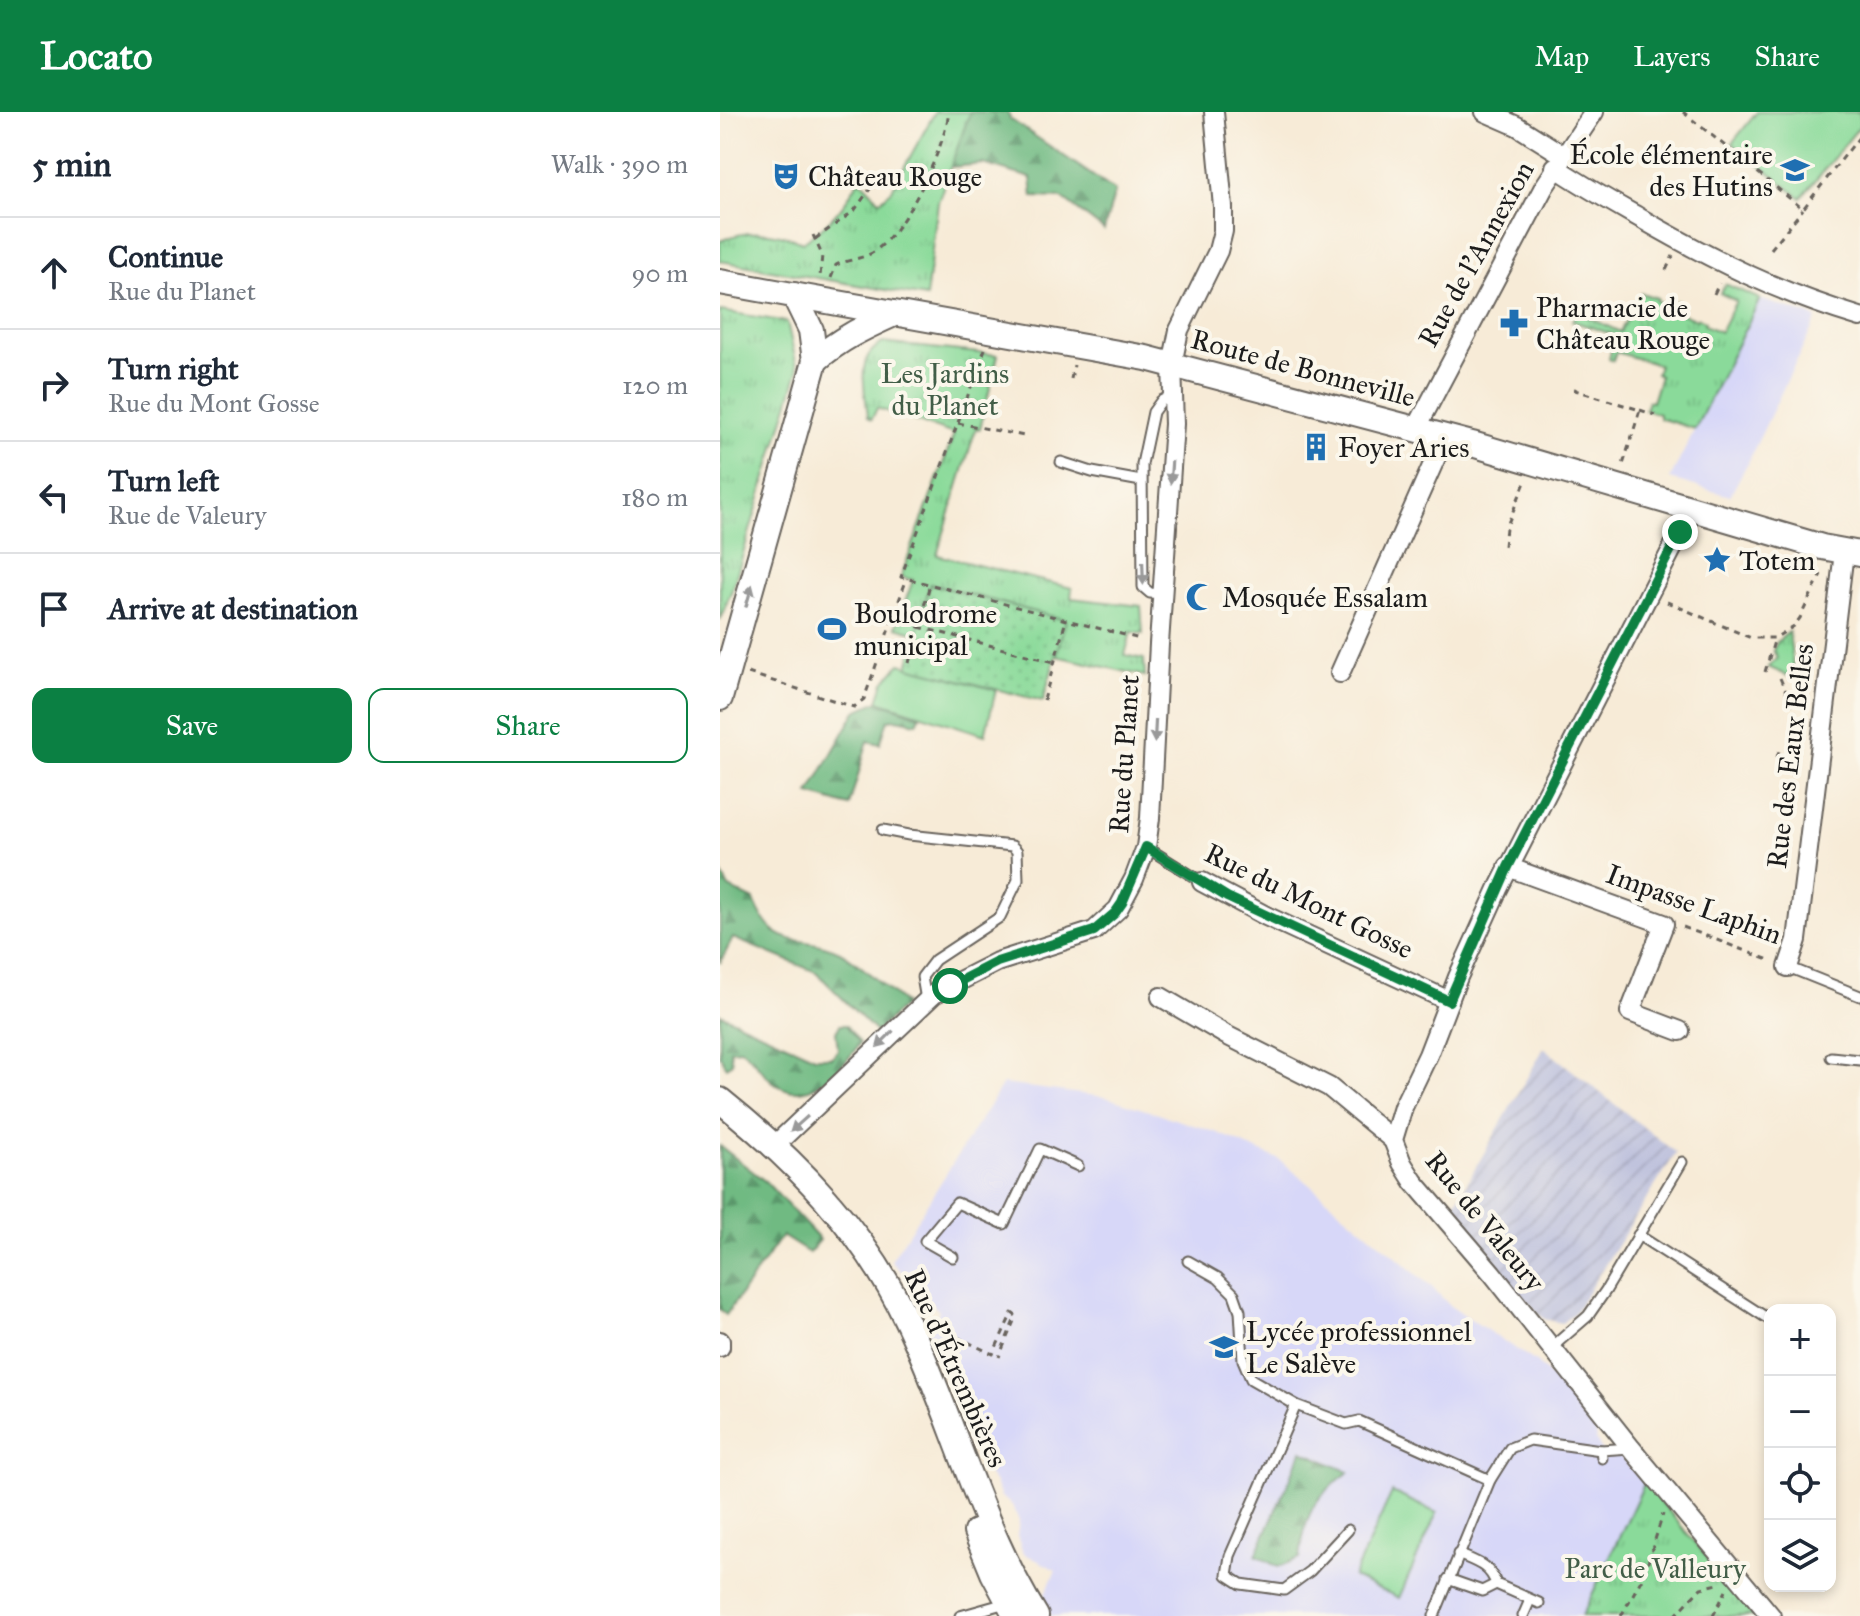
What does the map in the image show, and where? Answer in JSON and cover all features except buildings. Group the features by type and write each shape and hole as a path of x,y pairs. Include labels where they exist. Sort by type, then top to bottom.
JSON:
{"main road":[{"name":"Route de Bonneville","path":"720,282 1172,365 1534,462 1693,508 1848,559"},
{"path":"721,690 815,361 814,340 794,295"},
{"path":"815,361 851,334 894,314"},
{"path":"720,1086 730,1118"},
{"name":"Rue d'Étrembières","path":"720,1100 730,1118 841,1241 867,1279 892,1324 985,1555 1021,1608"},
{"name":"Rue d'Étrembières","path":"730,1118 774,1146 827,1200 874,1262 906,1317 1021,1608"}],"street":[{"name":"Rue du Planet","path":"774,1146 926,1000 976,971 1094,931 1122,903 1146,847 1152,795 1174,424 1172,365 1179,330 1222,237 1223,207 1214,112"},
{"path":"1485,112 1530,133 1581,185 1727,267 1769,287 1860,317"},
{"name":"Rue de l'Annexion","path":"1416,429 1559,161 1594,112"},
{"path":"1340,673 1445,437"},
{"name":"Rue de Valeury","path":"1693,508 1508,867 1403,1107 1393,1140 1414,1182 1482,1251 1551,1348 1771,1616"},
{"name":"Rue des Eaux Belles","path":"1788,967 1797,940 1816,777 1848,559"},
{"name":"Impasse Laphin","path":"1508,867 1664,924"},
{"name":"Rue du Mont Gosse","path":"1202,882 1266,916 1449,1001"},
{"path":"1664,924 1630,1012 1680,1031"},
{"path":"1161,997 1226,1035 1329,1087 1393,1140"}],"lane":[{"path":"1162,594 1147,592 1143,587 1141,481 1153,412 1161,401 1173,394"},
{"path":"1061,462 1092,472 1141,481"},
{"path":"883,830 1012,846 1017,851 1018,880 1000,917 935,960 922,977 926,1000"},
{"name":"Rue du Mont Gosse","path":"1146,847 1202,882"},
{"name":"Impasse Laphin","path":"1788,967 1860,996"},
{"path":"1831,1057 1860,1060"},
{"path":"953,1257 925,1241 957,1203 1004,1224 1040,1149 1078,1166"},
{"path":"1551,1348 1588,1316 1682,1162"},
{"path":"1638,1235 1764,1316"},
{"path":"1188,1261 1218,1278 1234,1294 1240,1311 1243,1360 1251,1379 1296,1405 1346,1424 1359,1421 1490,1480"},
{"path":"1296,1405 1230,1556 1227,1575 1241,1584 1284,1590 1310,1571 1348,1530"},
{"path":"1434,1616 1490,1480 1510,1448 1530,1440 1601,1454 1631,1448"},
{"path":"1458,1554 1485,1566 1493,1574 1496,1584 1535,1601 1523,1616"},
{"path":"1448,1579 1482,1591 1496,1584"},
{"path":"960,1616 1021,1608"}],"path":[{"path":"828,302 834,267 875,250 894,231 913,203 943,138 949,112"},
{"path":"1683,112 1803,209"},
{"path":"1771,249 1860,136"},
{"path":"822,255 814,237 850,215 875,182"},
{"path":"983,354 901,577 1159,644"},
{"path":"1576,388 1655,415"},
{"path":"1616,486 1640,410"},
{"path":"958,423 1024,436"},
{"path":"1504,546 1506,528 1534,462"},
{"path":"1648,594 1751,638 1775,638 1794,626 1806,609 1819,576 1848,559"},
{"path":"745,672 854,707 864,699 907,578"},
{"path":"909,663 930,584"},
{"path":"1044,700 1066,620"},
{"path":"919,627 1054,662"},
{"path":"1765,672 1775,638"},
{"path":"1780,678 1798,720 1792,781 1780,810"},
{"path":"1781,760 1783,753 1779,751 1776,760 1816,777"},
{"name":"Impasse Laphin","path":"1664,924 1671,922 1788,967"},
{"path":"932,1325 993,1354 1012,1313 1016,1316 999,1357"},
{"path":"1621,1616 1644,1575 1664,1508 1673,1498"},
{"path":"1675,1616 1701,1588 1726,1582 1736,1576"},
{"path":"1713,1616 1736,1576"}],"shaded area":[{"path":"1760,299 1817,318 1748,462 1730,496 1670,479"},
{"path":"1544,1048 1676,1153 1575,1312 1562,1323 1544,1319 1447,1218"},
{"name":"Lycée professionnel Le Salève","path":"1003,1084 1105,1097 1215,1132 1280,1160 1433,1288 1450,1306 1536,1362 1597,1424 1596,1440 1603,1453 1619,1455 1645,1482 1582,1616 1051,1616 1042,1601 1056,1570 1023,1553 1017,1536 1019,1521 1012,1505 1001,1497 985,1470 929,1333 939,1311 891,1261"}],"green space":[{"path":"935,112 970,112 938,202 926,297 720,261 720,241 741,234 772,233 803,242 835,215 859,179 880,201 891,191"},
{"path":"970,112 1008,112 1010,119 1115,191 1104,230 1062,198 1033,197 1031,178 983,164 950,167"},
{"name":"École élémentaire des Hutins","path":"1757,112 1860,112 1860,126 1801,198 1732,143"},
{"path":"1725,284 1760,299 1695,429 1659,418 1659,414 1645,410 1648,401 1652,402 1660,376 1656,374 1659,365 1616,352 1613,361 1609,359 1615,335 1572,321 1577,312 1620,332 1641,293 1657,298 1656,301 1672,309 1676,301 1683,305 1680,313 1696,320 1698,318 1705,322 1704,325 1720,332 1736,301 1720,293"},
{"path":"720,311 787,322 798,371 733,587 720,620"},
{"name":"Les Jardins du Planet","path":"883,343 998,355 980,429 976,428 937,555 1072,588 1071,598 1141,606 1143,634 1131,632 1125,655 1144,659 1145,676 1056,656 1065,620 930,584 917,633 896,627 913,580 901,577 954,434 877,408 872,419 868,417 865,366 874,349"},
{"path":"930,584 1066,620 1043,701 908,667"},
{"path":"1789,632 1793,666 1788,676 1768,667 1777,658 1773,650 1778,641"},
{"path":"900,664 996,690 985,735 878,701 884,682"},
{"path":"878,701 920,716 917,723 888,720 880,744 868,741 849,806 809,794 856,711"},
{"path":"720,871 729,888 754,900 762,917 780,935 840,952 905,1004 876,1032 816,972 733,938 720,963"},
{"path":"720,1014 815,1057 832,1057 838,1050 836,1032 840,1025 846,1025 860,1043 822,1083 798,1091 785,1089 772,1081 741,1049 730,1050 732,1063 726,1067 720,1055"},
{"path":"720,1146 766,1182 820,1240 809,1253 782,1236 726,1315 720,1309"},
{"path":"1302,1451 1349,1472 1327,1490 1313,1508 1305,1529 1300,1558 1278,1567 1256,1555"},
{"name":"Parc de Valleury","path":"1645,1482 1755,1616 1582,1616"},
{"path":"1392,1492 1437,1513 1399,1598 1353,1577"}],"place":[{"name":"École élémentaire des Hutins","path":"1795,170"},
{"name":"Château Rouge","path":"786,176"},
{"name":"Pharmacie de Château Rouge","path":"1514,323"},
{"name":"Foyer Aries","path":"1316,447"},
{"name":"Totem","path":"1717,560"},
{"name":"Mosquée Essalam","path":"1200,597"},
{"name":"Boulodrome municipal","path":"832,629"},
{"name":"Lycée professionnel Le Salève","path":"1224,1347"}],"route":[{"path":"950,986 997,962 1094,931 1122,903 1146,847 1227,897 1449,1001 1508,867 1680,532"}]}
